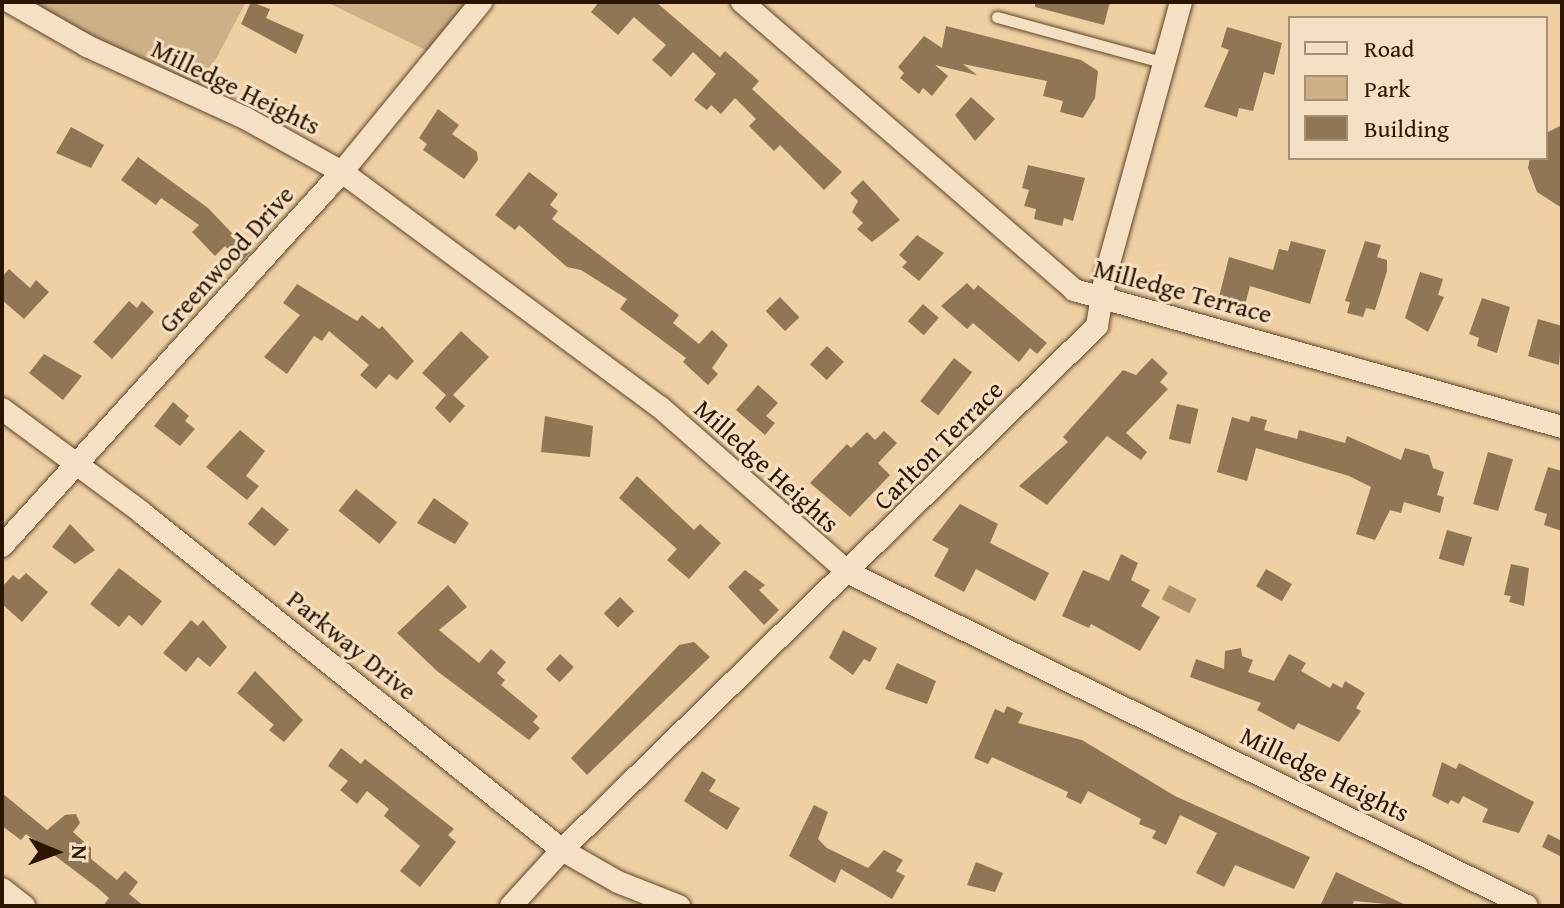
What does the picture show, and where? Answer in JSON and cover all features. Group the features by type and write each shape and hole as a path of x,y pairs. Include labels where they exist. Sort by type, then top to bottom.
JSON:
{"street":[{"name":"Milledge Heights","path":"10,2 87,46 245,118 342,172 660,407 849,573 1527,906"},
{"name":"Greenwood Drive","path":"2,546 342,172 481,2"},
{"name":"Milledge Terrace","path":"742,2 1074,290 1562,427"},
{"name":"Carlton Terrace","path":"511,906 562,850 849,573 1097,326 1181,2"},
{"name":"Parkway Drive","path":"2,409 78,463 562,850 618,882 679,906"},
{"path":"2,889 24,906"}],"lane":[{"path":"997,17 1165,63"}],"green space":[{"path":"31,2 246,2 201,87 107,46"},
{"path":"326,2 469,2 434,54"}],"shaded area":[{"path":"1169,585 1197,599 1189,613 1162,599"}],"building":[{"path":"251,2 270,9 266,18 304,35 296,54 241,24"},
{"path":"599,2 656,2 720,57 725,51 759,81 752,89 842,172 824,190 780,145 774,151 749,126 756,119 735,98 721,114 711,105 707,110 694,100 716,74 693,52 671,77 652,60 666,45 634,17 618,35 591,12"},
{"path":"1035,2 1110,2 1104,25 1035,7"},
{"path":"946,26 1081,60 1098,71 1095,98 1083,118 1060,112 1063,101 1043,96 1047,81 963,64 977,75 935,65 948,76 932,96 923,88 919,94 900,78 904,73 898,67 924,36 942,48"},
{"path":"1227,27 1282,43 1274,75 1264,72 1253,111 1239,108 1237,117 1204,107 1229,50 1221,47"},
{"path":"971,97 995,119 975,141 955,115"},
{"path":"438,109 459,125 452,134 477,152 478,160 464,179 423,150 427,144 419,138"},
{"path":"1562,125 1562,208 1537,192 1528,168 1530,160 1548,160 1548,132"},
{"path":"71,127 104,145 91,168 56,153"},
{"path":"138,157 208,208 250,252 241,262 225,246 215,256 192,232 199,225 161,198 156,205 121,180"},
{"path":"1028,165 1085,178 1073,221 1064,218 1062,226 1034,219 1036,209 1024,206 1029,190 1022,188"},
{"path":"529,172 558,194 550,205 558,211 552,219 679,315 673,323 699,344 712,330 728,345 712,368 718,374 708,385 683,362 686,358 620,309 627,299 581,270 567,267 519,225 515,230 495,215"},
{"path":"863,180 900,220 872,242 857,229 863,223 852,212 858,201 850,193"},
{"path":"917,235 944,253 919,281 902,267 907,262 899,255"},
{"path":"1291,241 1326,250 1310,304 1250,286 1245,305 1219,297 1229,257 1273,270 1279,249 1288,251"},
{"path":"1365,241 1381,245 1377,257 1387,260 1387,271 1375,310 1366,308 1363,317 1347,313 1350,302 1345,301"},
{"path":"9,269 30,288 36,280 49,292 24,319 2,300 2,277"},
{"path":"1420,272 1443,279 1438,295 1444,297 1428,332 1405,318"},
{"path":"967,283 974,290 978,285 1047,343 1037,354 1030,348 1019,362 973,323 967,329 941,306"},
{"path":"297,284 357,321 362,315 379,329 382,326 414,361 397,380 389,374 376,389 360,375 369,365 329,331 322,341 314,336 287,374 264,357 300,315 283,303"},
{"path":"780,297 799,317 785,331 766,311"},
{"path":"1482,298 1510,307 1497,353 1477,346 1479,338 1469,334"},
{"path":"129,301 137,308 142,301 154,312 112,359 93,342"},
{"path":"923,304 939,318 924,335 908,321"},
{"path":"1538,319 1562,326 1559,365 1528,356"},
{"path":"461,331 489,357 453,395 465,406 450,423 435,408 446,395 422,373"},
{"path":"827,346 844,362 827,380 810,364"},
{"path":"44,354 82,376 63,400 29,373"},
{"path":"954,358 972,372 938,416 920,401"},
{"path":"1152,358 1168,373 1160,382 1168,389 1126,433 1147,452 1141,460 1107,436 1047,505 1019,486 1068,442 1063,437 1123,370 1136,375"},
{"path":"758,385 778,403 766,416 775,423 765,435 736,410"},
{"path":"173,402 189,416 185,421 195,429 180,446 154,426"},
{"path":"1177,404 1198,409 1190,444 1169,439"},
{"path":"545,416 593,426 590,457 541,452"},
{"path":"1251,416 1267,420 1264,430 1297,439 1299,430 1345,443 1347,436 1401,460 1405,448 1429,455 1433,468 1444,472 1437,495 1444,497 1440,513 1404,502 1401,513 1390,510 1375,540 1356,534 1371,487 1349,476 1256,448 1247,481 1217,472 1232,417 1249,422"},
{"path":"240,430 265,451 246,476 259,486 247,500 206,467"},
{"path":"884,431 897,443 878,463 890,475 850,517 810,483 847,444 851,448 867,432 875,440"},
{"path":"1488,452 1513,459 1498,511 1473,504"},
{"path":"1548,467 1562,471 1562,531 1544,525 1547,514 1534,510"},
{"path":"637,476 694,530 700,524 721,543 689,579 667,560 677,549 619,498"},
{"path":"356,489 397,522 380,544 338,511"},
{"path":"434,498 469,523 455,544 417,523"},
{"path":"960,504 998,524 990,543 1049,573 1035,601 976,569 964,592 934,576 949,549 932,540"},
{"path":"262,507 289,529 275,546 248,524"},
{"path":"70,524 95,550 75,564 52,547"},
{"path":"1447,530 1472,537 1464,566 1439,559"},
{"path":"1121,554 1138,563 1131,580 1150,590 1141,606 1160,617 1140,651 1091,624 1089,628 1062,616 1083,570 1109,581"},
{"path":"1511,564 1529,568 1524,606 1509,602 1511,596 1504,595"},
{"path":"119,568 162,601 142,626 129,615 119,627 90,604"},
{"path":"1266,569 1292,584 1282,601 1256,586"},
{"path":"745,570 765,585 759,590 779,610 764,625 728,587"},
{"path":"26,573 48,592 22,622 2,604 2,587 13,575 19,580"},
{"path":"448,585 467,607 439,630 479,663 491,649 506,662 497,673 505,680 501,685 538,716 533,722 540,728 529,740 437,671 397,633"},
{"path":"620,597 634,611 618,627 604,613"},
{"path":"191,620 198,626 203,620 227,647 210,667 198,657 186,672 163,653"},
{"path":"843,630 877,648 870,662 864,659 853,675 829,658"},
{"path":"694,642 710,657 587,775 571,758 679,645"},
{"path":"1241,648 1242,656 1253,660 1248,672 1274,681 1289,654 1306,663 1301,671 1330,688 1333,683 1342,688 1345,681 1365,693 1356,708 1361,711 1339,742 1298,723 1294,730 1257,710 1261,703 1190,677 1196,659 1224,669 1225,651"},
{"path":"560,654 574,667 560,682 546,669"},
{"path":"897,663 936,681 927,704 885,689"},
{"path":"255,671 303,720 284,742 269,730 274,725 237,693"},
{"path":"1007,706 1023,713 1018,723 1082,740 1175,796 1310,857 1294,889 1235,865 1224,887 1196,873 1217,833 1180,815 1166,845 1152,838 1156,831 1139,824 1141,819 1088,791 1081,804 1066,797 1068,792 992,757 988,764 974,758 995,709 1004,713"},
{"path":"341,748 361,764 365,759 454,829 448,835 456,842 420,887 400,871 420,846 384,816 389,809 367,791 357,804 340,790 348,781 328,766"},
{"path":"1442,762 1456,769 1459,763 1534,802 1519,833 1482,822 1488,809 1463,796 1459,804 1451,800 1448,804 1432,796"},
{"path":"702,771 716,780 709,791 740,808 727,830 684,801"},
{"path":"2,793 47,830 65,815 76,814 80,823 73,832 91,848 91,859 117,880 125,871 138,882 129,894 144,906 103,906 109,898 99,889 26,834 21,840 2,826"},
{"path":"814,805 828,812 818,839 827,848 868,868 884,850 903,860 896,871 905,876 892,899 841,869 835,883 789,856"},
{"path":"1548,834 1562,841 1562,857 1542,847"},
{"path":"976,862 1003,873 995,892 967,885"},
{"path":"1336,872 1408,906 1354,901 1352,906 1320,906"}]}
